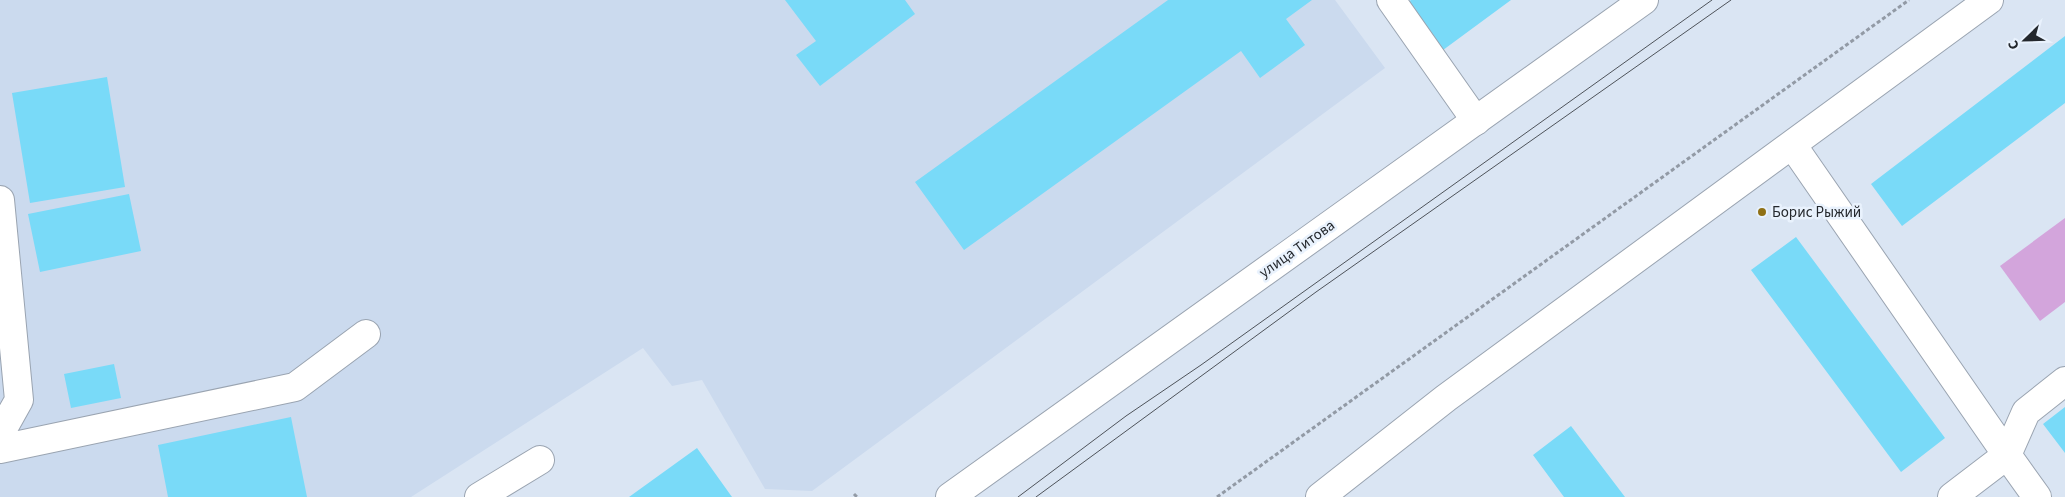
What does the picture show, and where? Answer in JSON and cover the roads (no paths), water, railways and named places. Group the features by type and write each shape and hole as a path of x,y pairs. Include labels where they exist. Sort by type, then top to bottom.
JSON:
{"main road":[{"path":"1391,0 1476,121"},
{"name":"улица Титова","path":"950,497 1644,0"},
{"path":"1320,497 1446,398 1793,146 1989,0"},
{"path":"1793,146 2037,497"},
{"path":"0,200 19,400 0,434"},
{"path":"0,449 295,387 366,334"},
{"path":"1952,497 2007,455 2026,412 2065,381"},
{"path":"479,497 540,460"}],"tram line":[{"path":"1018,497 1126,416 1201,365 1712,0"},
{"path":"1036,497 1316,292 1731,0"}],"place":[{"name":"Борис Рыжий","path":"1762,212"}]}
